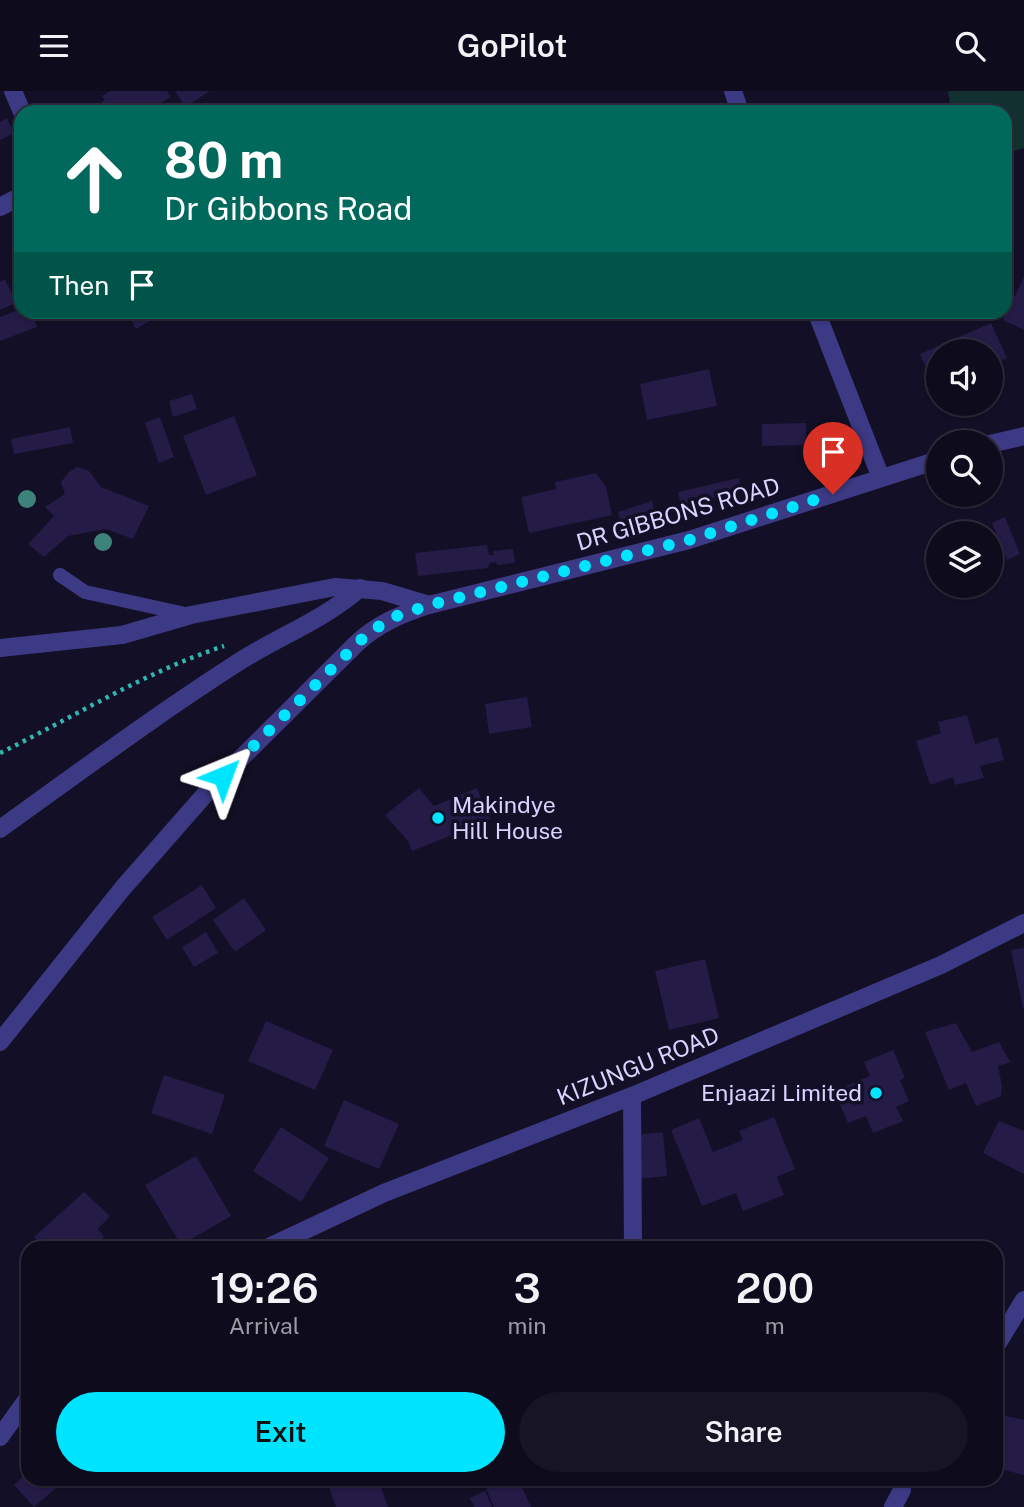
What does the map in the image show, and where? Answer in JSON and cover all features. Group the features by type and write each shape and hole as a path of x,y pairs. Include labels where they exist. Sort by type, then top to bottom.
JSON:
{"street":[{"path":"819,319 881,478"},
{"path":"1003,442 1024,436"},
{"name":"DR GIBBONS ROAD","path":"0,1042 122,889 208,791 365,636 391,618 429,605 689,540 926,464"},
{"path":"0,649 122,635 191,615 335,587 382,591 429,605"},
{"path":"0,829 177,703 237,663 342,602 360,588"},
{"name":"KIZUNGU ROAD","path":"282,1241 384,1193 632,1096 941,965 1024,923"},
{"path":"632,1096 633,1241"},
{"path":"1003,1334 1024,1300"},
{"path":"0,1437 21,1408"},
{"path":"893,1507 902,1490"}],"lane":[{"path":"60,575 85,592 191,615"}],"path":[{"path":"0,753 145,679 197,655 230,644"}],"green space":[{"path":"948,91 1024,91 1024,148 1012,152 1012,105 950,105"}],"building":[{"path":"110,91 167,91 170,97 158,105 100,105 105,100 102,96"},
{"path":"175,91 210,91 188,105 184,105"},
{"path":"7,118 14,133 0,140 0,122"},
{"path":"1024,277 1024,330 1003,320 1012,319 1012,302"},
{"path":"5,279 14,304 0,310 0,282"},
{"path":"14,312 14,319 34,319 37,327 0,341 0,317"},
{"path":"131,319 153,319 136,329"},
{"path":"991,323 998,339 954,339"},
{"path":"926,351 926,367 920,354"},
{"path":"709,369 717,406 647,420 640,384"},
{"path":"192,394 197,409 173,417 169,401"},
{"path":"234,416 257,475 206,495 183,436"},
{"path":"160,417 174,457 159,463 145,423"},
{"path":"806,423 806,445 762,446 762,424"},
{"path":"70,427 73,443 14,454 11,439"},
{"path":"77,467 89,471 101,487 149,506 133,539 106,529 68,536 44,557 28,544 54,516 45,507 65,494 61,482"},
{"path":"596,473 606,487 612,515 529,533 521,497 556,489 555,482"},
{"path":"739,478 742,492 681,505 678,492"},
{"path":"652,501 655,512 621,523 618,512"},
{"path":"1005,517 1020,554 1007,560 1003,550 1003,521 996,521"},
{"path":"487,545 489,555 494,555 493,551 513,549 515,563 497,565 496,562 490,563 488,568 418,576 415,553"},
{"path":"527,697 532,727 489,734 485,704"},
{"path":"967,715 975,744 998,737 1004,760 980,766 984,778 955,785 953,777 930,785 916,741 941,733 938,722"},
{"name":"Makindye Hill House","path":"419,788 434,806 477,788 490,820 412,851 408,841 385,815"},
{"path":"202,885 216,908 167,940 152,917"},
{"path":"244,898 266,930 235,952 213,920"},
{"path":"206,932 218,953 194,967 182,947"},
{"path":"1024,948 1024,1008 1023,1008 1011,950"},
{"path":"705,959 719,1018 669,1030 655,971"},
{"path":"266,1021 333,1050 315,1090 248,1061"},
{"path":"956,1023 972,1052 999,1042 1010,1062 998,1066 1001,1096 976,1106 966,1083 949,1090 925,1032"},
{"path":"893,1050 905,1078 900,1080 909,1101 896,1107 903,1121 873,1133 866,1116 848,1123 834,1091 870,1076 864,1062"},
{"path":"164,1075 225,1095 212,1134 151,1113"},
{"path":"344,1100 399,1124 379,1169 324,1146"},
{"path":"774,1117 795,1169 777,1177 784,1195 743,1211 736,1193 702,1206 671,1130 699,1118 713,1152 743,1140 739,1131"},
{"path":"999,1121 1024,1131 1024,1174 983,1153"},
{"path":"281,1127 329,1158 301,1202 253,1171"},
{"path":"663,1132 667,1176 638,1179 634,1135"},
{"path":"196,1156 231,1216 188,1241 179,1241 145,1185"},
{"path":"84,1192 110,1216 98,1229 104,1237 100,1241 38,1241 34,1237"},
{"path":"1003,1415 1024,1420 1024,1475 1003,1470"},
{"path":"21,1478 21,1486 56,1488 34,1507 14,1485"},
{"path":"328,1486 380,1486 388,1507 336,1507"},
{"path":"493,1486 521,1486 531,1507 494,1507 486,1489"},
{"path":"485,1491 492,1507 474,1507 470,1498"}],"place":[{"name":"Makindye Hill House","path":"438,818"},
{"name":"Enjaazi Limited","path":"876,1093"}],"route":[{"path":"223,776 356,644 391,618 429,605 689,540 833,494"}]}
